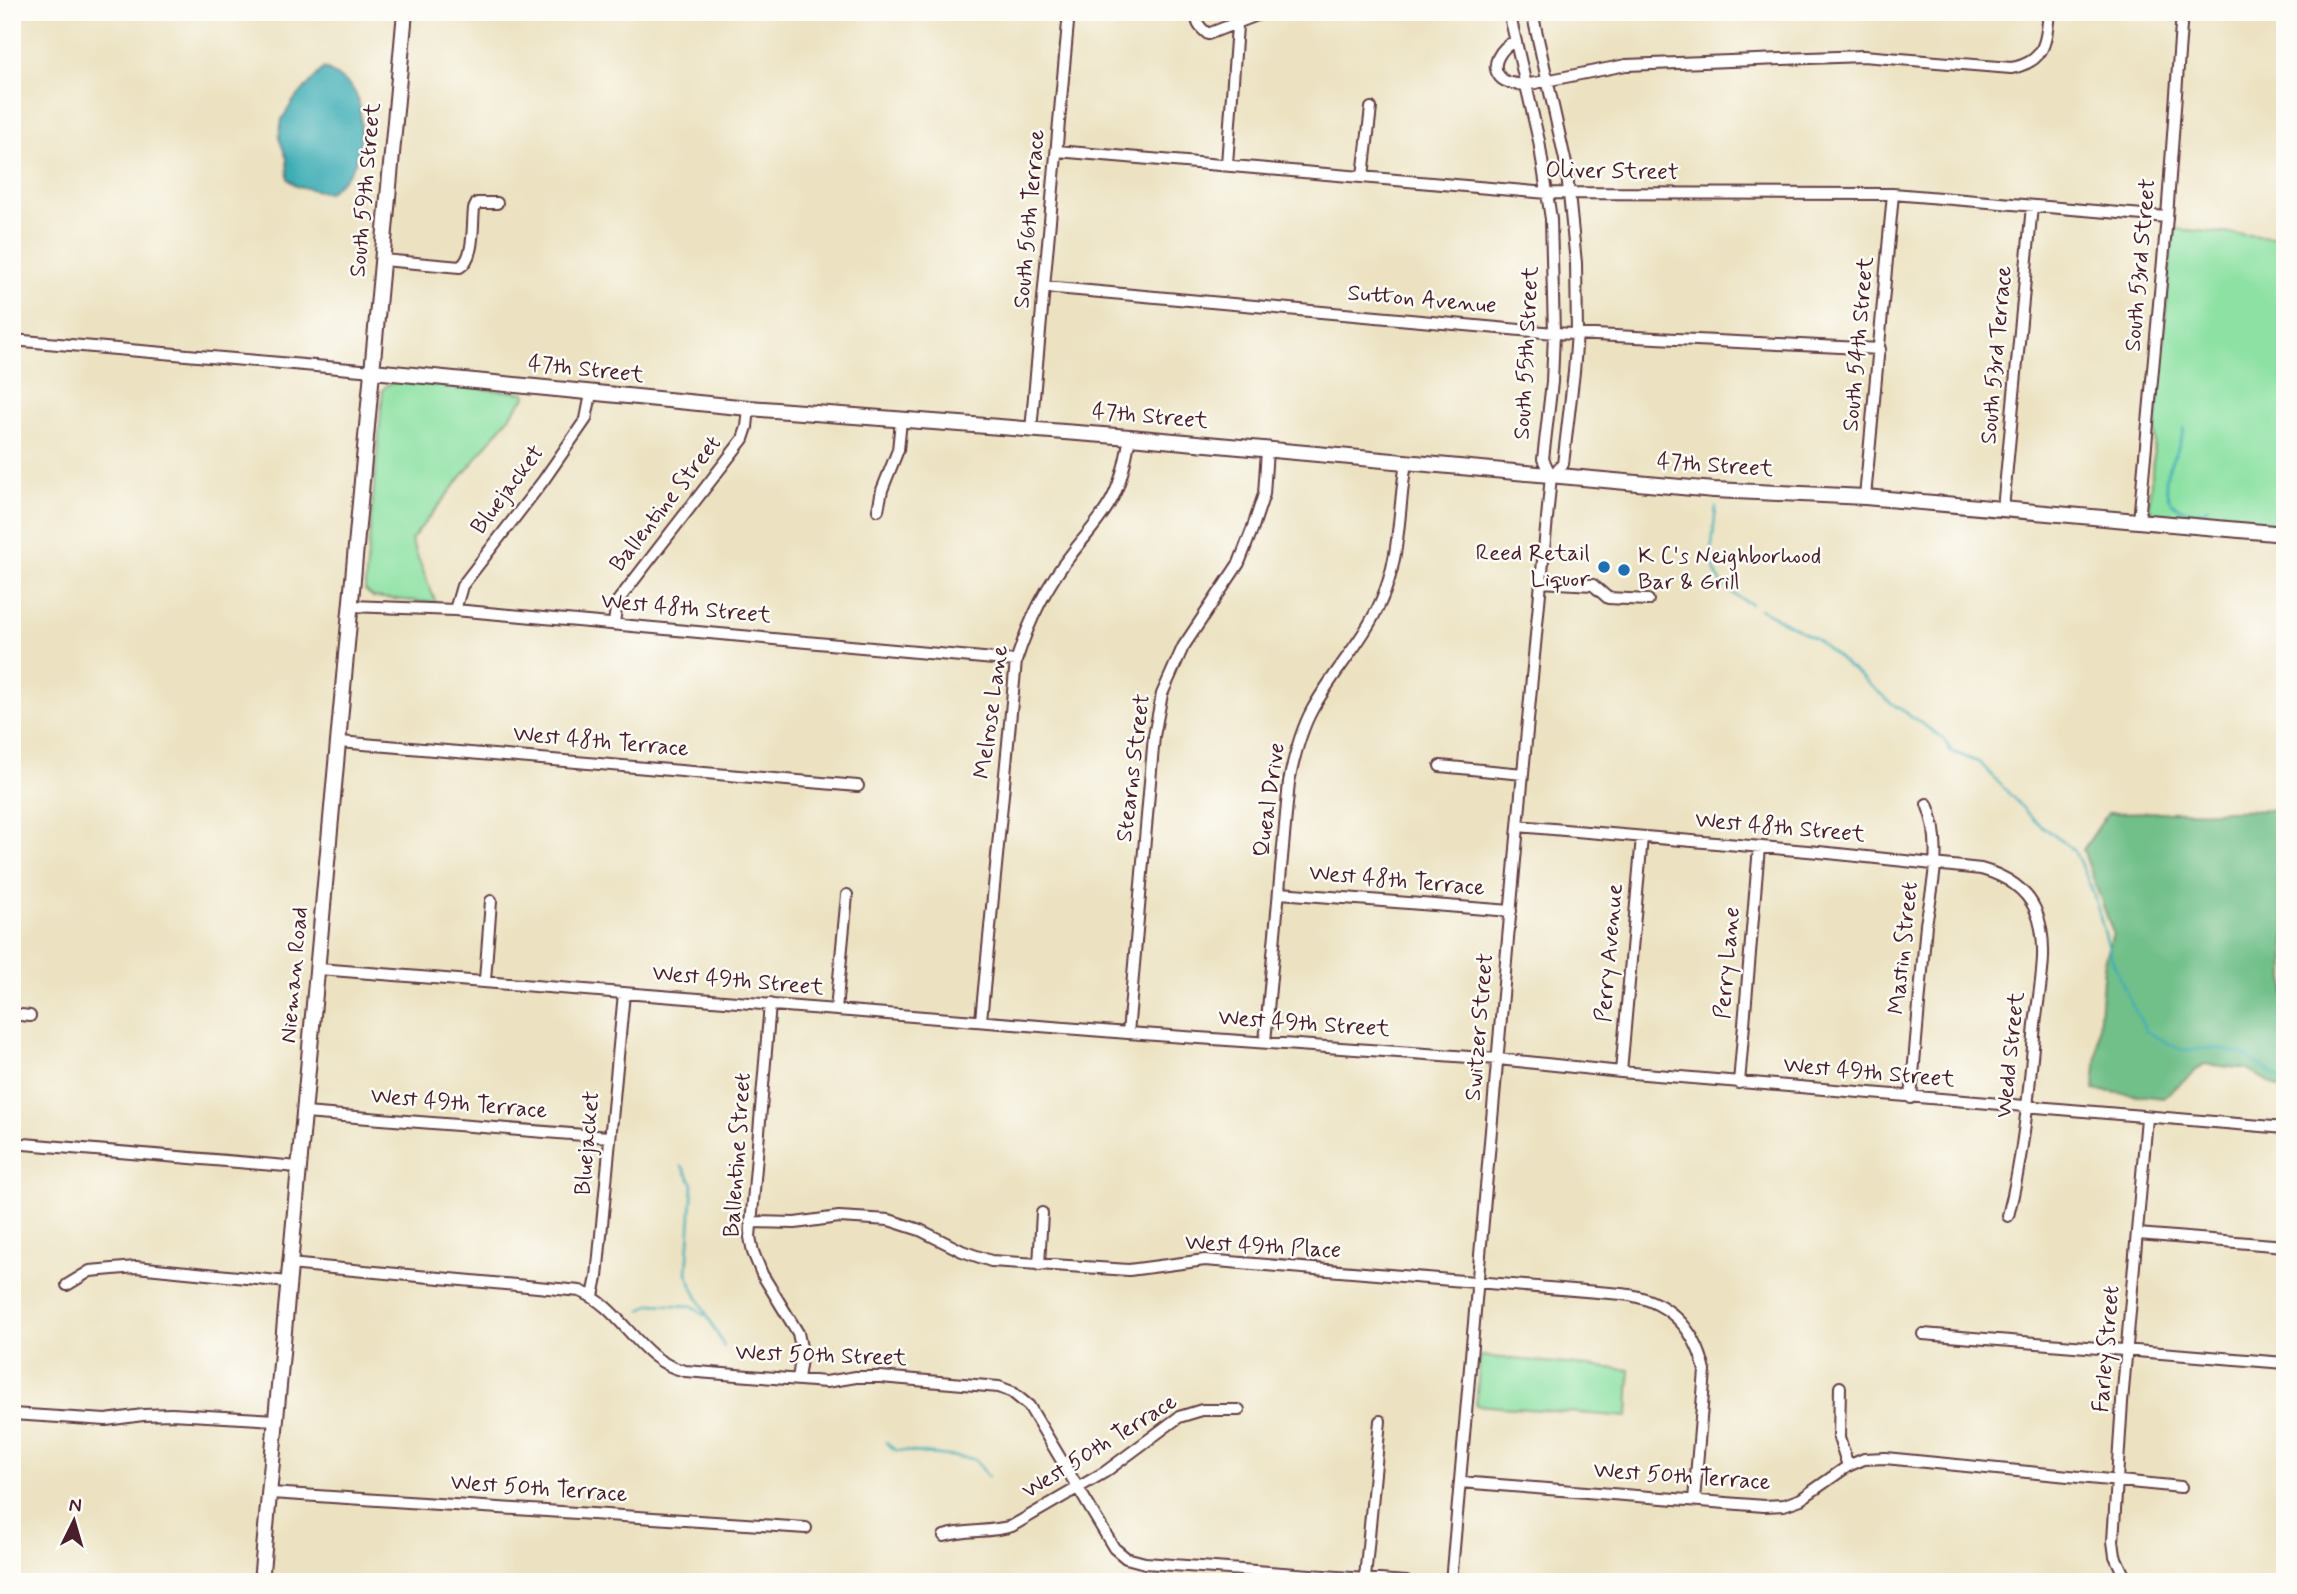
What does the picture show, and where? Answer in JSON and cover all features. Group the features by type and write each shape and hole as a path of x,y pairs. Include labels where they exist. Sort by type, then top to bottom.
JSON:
{"main road":[{"name":"South 59th Street","path":"373,371 405,12"},
{"name":"47th Street","path":"373,371 591,394 901,421 1130,437 1714,490 1865,497 2285,534"},
{"name":"Nieman Road","path":"261,1582 373,371"}],"street":[{"name":"South 56th Terrace","path":"1031,430 1069,12"},
{"path":"1198,12 1196,20 1199,27 1208,34 1237,18 1265,12"},
{"name":"South 55th Street","path":"1509,12 1539,141 1548,193 1554,261 1554,333 1552,382 1543,459 1551,476 1563,464 1577,333 1576,262 1566,164 1532,12"},
{"path":"1515,41 1497,57 1496,67 1502,78 1514,84 1525,85 1626,65 1863,56 2011,68 2036,58 2045,45 2049,12"},
{"name":"South 53rd Street","path":"2139,521 2167,217 2182,12"},
{"path":"1227,164 1237,18"},
{"path":"1363,176 1371,107"},
{"name":"Oliver Street","path":"1057,150 1548,193 1893,194 2167,217"},
{"name":"South 54th Street","path":"1865,497 1893,194"},
{"path":"383,260 460,267 466,263 469,256 477,203 497,203"},
{"name":"South 53rd Terrace","path":"2003,509 2032,206"},
{"name":"Sutton Avenue","path":"1045,287 1554,333 1880,349"},
{"name":"47th Street","path":"12,340 373,371"},
{"name":"Bluejacket","path":"455,610 462,586 586,419 591,394"},
{"name":"Ballentine Street","path":"614,623 617,602 743,439 749,408"},
{"path":"877,510 898,450 901,421"},
{"name":"Melrose Lane","path":"981,1020 1016,661 1026,631 1043,597 1112,499 1123,470 1130,437"},
{"name":"Stearns Street","path":"1128,1033 1154,736 1162,694 1183,646 1239,563 1264,494 1267,450"},
{"name":"Queal Drive","path":"1265,1042 1289,782 1294,758 1311,710 1368,626 1382,600 1392,573 1406,463"},
{"name":"Switzer Street","path":"1451,1582 1551,476"},
{"path":"1541,582 1592,585 1608,598 1648,600"},
{"name":"West 48th Street","path":"351,606 455,610 614,623 1016,661"},
{"name":"West 48th Terrace","path":"340,742 858,786"},
{"path":"1440,766 1523,774"},
{"name":"Mastin Street","path":"1911,1098 1926,924 1935,864 1936,839 1933,817 1927,804"},
{"name":"West 48th Street","path":"1518,826 1935,864 1995,873 2006,878 2029,898"},
{"name":"Perry Avenue","path":"1621,1072 1642,837"},
{"name":"Perry Lane","path":"1739,1083 1759,847"},
{"name":"West 48th Terrace","path":"1280,893 1511,911"},
{"path":"836,1010 847,895"},
{"name":"Wedd Street","path":"2008,1216 2028,1107 2043,946 2039,921 2029,898"},
{"path":"485,981 491,901"},
{"name":"West 49th Street","path":"318,969 1128,1033 1499,1059 1739,1083 2285,1128"},
{"name":"Bluejacket","path":"593,1296 624,993"},
{"name":"Ballentine Street","path":"770,1004 750,1237 756,1261 798,1333 802,1352 799,1379"},
{"path":"12,1014 30,1016"},
{"name":"West 49th Terrace","path":"305,1113 609,1137"},
{"name":"Farley Street","path":"2127,1582 2115,1556 2113,1541 2147,1118"},
{"path":"12,1143 298,1167"},
{"path":"1039,1265 1042,1213"},
{"name":"West 49th Place","path":"750,1222 795,1223 839,1217 888,1220 920,1230 979,1258 1039,1265 1129,1270 1205,1260 1479,1281 1650,1299 1666,1308 1686,1330 1701,1351 1706,1371 1694,1500"},
{"path":"2138,1234 2285,1246"},
{"name":"West 50th Street","path":"289,1264 563,1288 593,1296 614,1314 651,1355 672,1368 826,1382 856,1377 880,1377 999,1387 1012,1392 1028,1406 1114,1548 1126,1558 1145,1563 1365,1578"},
{"path":"67,1285 90,1271 136,1268 288,1282"},
{"path":"1923,1334 2285,1363"},
{"path":"1840,1387 1839,1437 1848,1465"},
{"name":"West 50th Terrace","path":"944,1536 958,1532 997,1531 1012,1526 1078,1489 1135,1452 1179,1417 1202,1410 1240,1409"},
{"path":"12,1414 106,1420 172,1414 275,1420"},
{"path":"1380,1420 1365,1578 1407,1582"},
{"name":"West 50th Terrace","path":"1460,1482 1784,1505 1801,1499 1848,1465 1864,1459 1885,1458 2181,1487"},
{"name":"West 50th Terrace","path":"271,1493 806,1528"}],"green space":[{"path":"2173,229 2285,238 2285,524 2152,513 2149,506"},
{"path":"398,381 525,393 526,396 411,540 436,603 373,597 365,590 383,390 387,385"},
{"path":"2285,810 2285,1092 2247,1069 2204,1064 2163,1098 2094,1090 2104,966 2113,933 2083,850 2108,813"},
{"path":"1480,1356 1630,1370 1628,1417 1476,1405"}],"water":[{"path":"324,68 344,80 354,91 361,119 360,142 355,162 346,176 328,193 296,186 288,179 287,159 279,138 282,119 294,100"}],"waterway":[{"path":"2170,500 2166,481 2184,428"},
{"path":"2172,503 2182,509 2203,512 2208,507"},
{"path":"1716,507 1713,564 1724,585 1751,604"},
{"path":"1760,609 1816,639 1890,702 1943,738 1951,751 1980,763 2034,820 2074,850 2093,892 2112,959 2147,1032 2181,1050 2215,1048 2243,1054 2285,1082"},
{"path":"682,1166 693,1184 687,1273 724,1347"},
{"path":"642,1310 652,1304 693,1306 704,1315"},
{"path":"886,1442 895,1450 975,1459 988,1477"}],"place":[{"name":"Reed Retail Liquor","path":"1604,567"},
{"name":"K C's Neighborhood Bar & Grill","path":"1624,570"}]}
